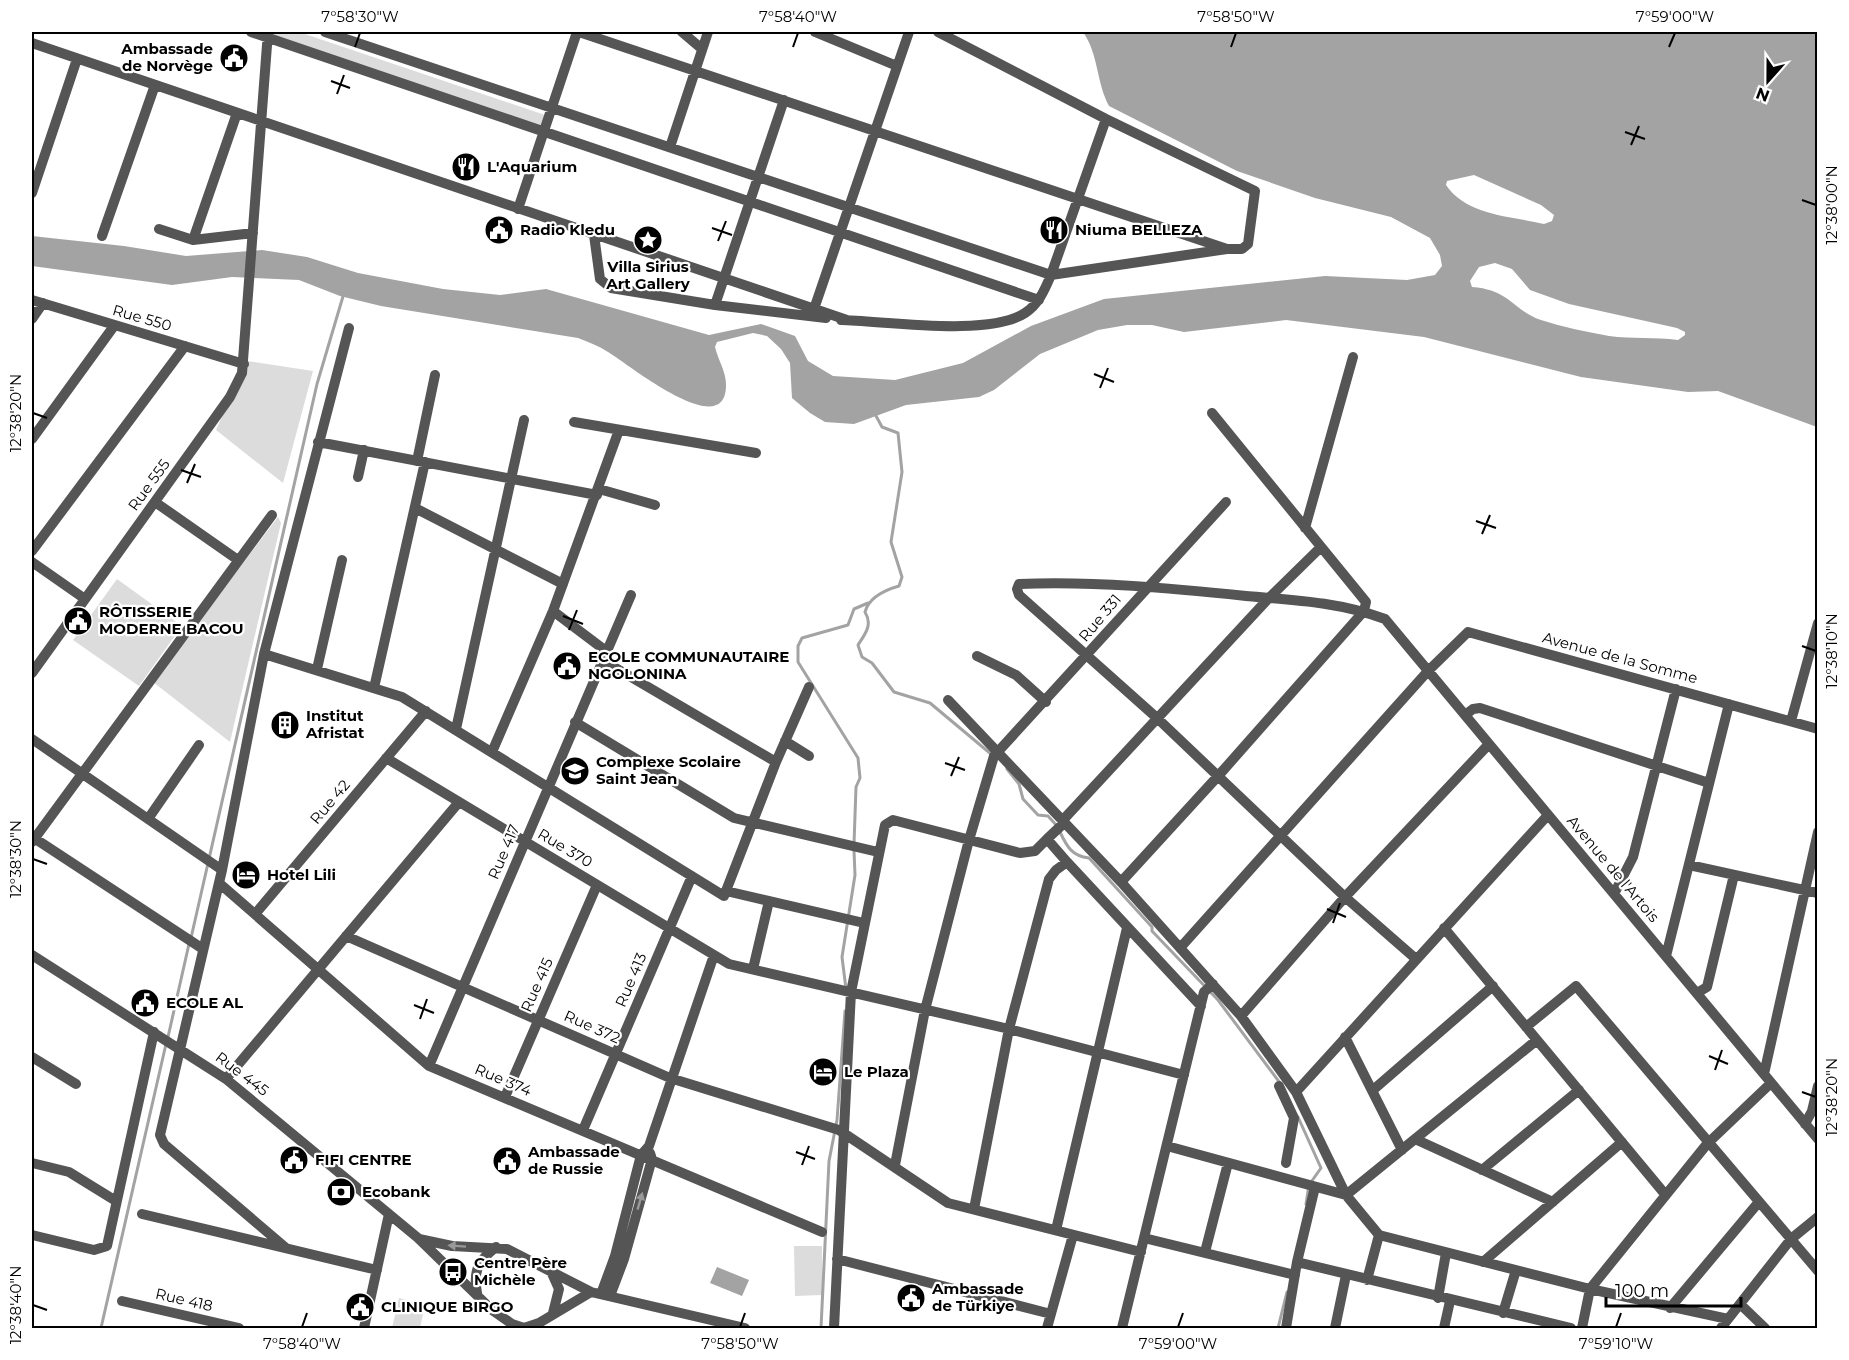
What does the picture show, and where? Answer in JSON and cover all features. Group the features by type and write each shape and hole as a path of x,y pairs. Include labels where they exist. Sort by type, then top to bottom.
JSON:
{"street":[{"path":"251,32 267,34 1039,300"},
{"path":"325,32 1052,275 1227,249 1242,249 1248,244 1255,191 1106,119 938,32"},
{"path":"518,209 578,32 1227,249"},
{"path":"681,32 702,49"},
{"path":"670,147 708,32"},
{"path":"815,32 897,66"},
{"path":"814,309 909,32"},
{"name":"Rue 555","path":"32,673 230,398 244,364 267,34"},
{"path":"32,43 846,320"},
{"path":"32,193 77,58"},
{"path":"102,236 155,85"},
{"path":"715,306 784,100"},
{"path":"193,240 237,113"},
{"path":"594,235 600,279 605,285 618,290 715,306 846,320 978,326 1001,323 1025,313 1039,300 1052,275 1106,119"},
{"path":"159,229 193,240 253,233"},
{"name":"Rue 550","path":"32,300 244,364"},
{"path":"32,319 43,303"},
{"path":"32,439 114,326"},
{"path":"286,1248 164,1144 160,1135 176,1046 222,870 264,654 349,328"},
{"path":"32,551 185,346"},
{"path":"1305,528 1353,357"},
{"path":"374,688 415,508 435,375"},
{"path":"1121,882 1364,610 1366,602 1212,413"},
{"path":"456,729 498,550 524,420"},
{"path":"574,422 756,453"},
{"path":"492,752 553,611 619,430"},
{"path":"318,442 512,479 598,492 655,505"},
{"path":"358,477 364,450"},
{"path":"155,502 238,560"},
{"name":"Rue 331","path":"995,754 1046,702 1147,586 1226,502"},
{"path":"415,508 563,584"},
{"path":"203,949 33,840 272,515"},
{"path":"834,1329 838,1130 851,992 885,825 893,820 1020,853 1035,851 1269,598 1321,547"},
{"path":"317,669 342,560"},
{"path":"32,562 85,599"},
{"path":"1364,610 1352,606 1147,586 1081,582 1019,584 1017,589 1019,595 1157,718 1345,897 1416,959"},
{"name":"Rue 417","path":"429,1066 575,722 632,595"},
{"name":"Avenue de l'Artois","path":"1364,610 1385,619 1818,1139"},
{"path":"553,611 604,655 776,762"},
{"path":"1791,721 1818,623"},
{"name":"Avenue de la Somme","path":"1428,671 1468,632 1818,729"},
{"path":"264,654 402,697 724,896 776,762 809,687"},
{"path":"977,656 1016,675 1046,702"},
{"path":"1180,948 1428,671"},
{"path":"1614,894 1632,857 1676,690"},
{"path":"948,700 995,754 1121,882 1180,948 1209,988 1241,1016 1296,1092 1300,1115 1286,1163"},
{"path":"1666,956 1729,704"},
{"path":"1465,715 1479,708 1709,783"},
{"name":"Rue 42","path":"256,913 426,711"},
{"path":"575,722 734,818 878,852"},
{"path":"32,739 222,870"},
{"path":"785,741 809,756"},
{"path":"1241,1016 1345,897 1489,744"},
{"path":"148,819 200,745"},
{"path":"895,1165 925,1010 969,840 995,754"},
{"name":"Rue 370","path":"386,758 729,963 1009,1029 1184,1075"},
{"path":"226,1079 459,802"},
{"path":"1296,1092 1548,815"},
{"path":"1764,1074 1818,832"},
{"path":"1047,839 1201,1006"},
{"path":"974,1209 1009,1029 1049,879 1067,862"},
{"path":"1689,865 1818,893"},
{"path":"1697,993 1707,987 1734,875"},
{"name":"Rue 413","path":"583,1130 692,876"},
{"name":"Rue 374","path":"219,882 429,1066 647,1154 822,1232"},
{"name":"Rue 415","path":"505,1097 597,885"},
{"path":"726,891 864,923"},
{"path":"753,969 769,901"},
{"path":"1056,1230 1127,927"},
{"path":"1444,928 1664,1193"},
{"name":"Rue 372","path":"346,936 670,1078 838,1130 895,1165 948,1203 1141,1252"},
{"name":"Rue 445","path":"32,955 226,1079 418,1238 477,1293"},
{"path":"496,1247 477,1264 474,1276 477,1293 492,1310 512,1324 528,1328 553,1313 601,1294 670,1078 714,955"},
{"path":"1373,1090 1493,986"},
{"path":"1527,1027 1576,986 1707,1144 1818,1271"},
{"path":"1122,1329 1201,1006 1209,988"},
{"path":"32,1234 102,1250 107,1246 156,1033"},
{"path":"1345,1037 1402,1149"},
{"path":"1346,1195 1537,1040"},
{"path":"32,1057 76,1084"},
{"path":"1582,1329 1590,1289 1664,1193 1707,1144 1772,1083"},
{"path":"1279,1086 1300,1115 1346,1195 1379,1235 1590,1289 1728,1319"},
{"path":"1805,1124 1812,1111 1818,1086"},
{"path":"1482,1170 1579,1090"},
{"path":"1415,1139 1552,1202"},
{"path":"1483,1262 1622,1142"},
{"path":"1167,1146 1346,1195"},
{"path":"32,1155 52,1168"},
{"path":"32,1163 69,1173 116,1201"},
{"path":"1205,1252 1228,1163"},
{"path":"1286,1329 1297,1262 1316,1187"},
{"path":"1670,1308 1758,1203"},
{"path":"142,1214 377,1270"},
{"path":"364,1329 389,1214"},
{"path":"1721,1329 1791,1239 1818,1217"},
{"path":"1047,1329 1073,1234"},
{"path":"1367,1280 1379,1235"},
{"path":"418,1238 452,1246 507,1249 601,1294 700,1323 745,1329"},
{"path":"1144,1238 1295,1275"},
{"path":"1438,1298 1446,1253"},
{"path":"837,1259 1051,1314"},
{"path":"1297,1262 1571,1329"},
{"path":"549,1268 555,1275 559,1289 553,1313"},
{"path":"1503,1313 1516,1270"},
{"path":"1335,1329 1346,1275"},
{"name":"Rue 418","path":"122,1301 204,1325 239,1329"},
{"path":"1444,1329 1450,1301"},
{"path":"1740,1304 1765,1329"}],"shaded area":[{"path":"264,32 299,32 548,116 545,128"},
{"path":"1083,32 1817,32 1817,427 1718,391 1688,392 1581,377 1424,337 1286,320 1184,332 1152,325 1127,325 1098,330 1040,354 994,390 979,397 906,405 854,424 825,422 792,398 790,363 781,349 767,336 753,333 717,342 715,347 724,372 726,387 721,402 709,406 692,403 672,394 605,350 578,338 381,306 340,296 299,280 232,277 172,285 32,266 32,236 124,246 186,256 262,250 307,257 358,273 443,289 500,295 546,289 709,335 761,324 795,336 808,361 833,376 895,380 963,363 1031,326 1104,299 1325,276 1407,280 1435,275 1442,266 1440,255 1430,238 1391,217 1315,198 1237,171 1109,106","holes":["1474,175 1541,205 1554,215 1552,221 1544,224 1478,209 1455,195 1446,185 1447,181","1495,263 1512,269 1530,290 1569,304 1677,328 1685,332 1685,335 1678,340 1618,337 1541,320 1495,292 1472,287 1470,281 1479,267"]},
{"path":"247,361 313,371 283,483 216,430"},
{"path":"278,517 281,523 230,742 153,682"},
{"path":"117,579 182,626 139,686 73,640"},
{"path":"794,1246 822,1246 822,1295 795,1296"},
{"path":"717,1267 749,1280 742,1296 710,1283"},
{"path":"399,1298 425,1305 420,1328 392,1328"}],"waterway":[{"path":"191,938 317,384 344,293"},
{"path":"875,414 882,427 898,433 902,472 891,542 902,577 899,586 878,595 867,607 865,612 868,625 858,645 862,657 872,663 894,692 930,703 991,754"},
{"path":"854,844 856,787 860,778 858,758 798,662 798,646 802,638 848,625 854,609 868,603"},
{"path":"1007,769 1019,784 1023,799 1038,815 1048,816 1057,826"},
{"path":"1060,832 1071,850 1089,858 1152,927 1152,931 1218,1000 1280,1083"},
{"path":"846,989 842,957 855,875 854,851"},
{"path":"168,1037 189,944"},
{"path":"821,1328 829,1161 837,1120 845,1011"},
{"path":"101,1328 166,1044"},
{"path":"1298,1117 1321,1168 1309,1185 1306,1204"},
{"path":"1278,1328 1287,1292"}],"place":[{"name":"Ambassade de Norvège","path":"234,58"},
{"name":"L'Aquarium","path":"466,167"},
{"name":"Radio Kledu","path":"499,230"},
{"name":"Niuma BELLEZA","path":"1054,230"},
{"name":"Villa Sirius Art Gallery","path":"648,240"},
{"name":"RÔTISSERIE MODERNE BACOU","path":"78,621"},
{"name":"ECOLE COMMUNAUTAIRE NGOLONINA","path":"567,666"},
{"name":"Institut Afristat","path":"285,725"},
{"name":"Complexe Scolaire Saint Jean","path":"575,771"},
{"name":"Hotel Lili","path":"246,875"},
{"name":"ECOLE AL","path":"145,1003"},
{"name":"Le Plaza","path":"823,1072"},
{"name":"FIFI CENTRE","path":"294,1160"},
{"name":"Ambassade de Russie","path":"507,1161"},
{"name":"Ecobank","path":"341,1192"},
{"name":"Centre Père Michèle","path":"453,1272"},
{"name":"Ambassade de Türkiye","path":"911,1298"},
{"name":"CLINIQUE BIRGO","path":"360,1307"}]}
